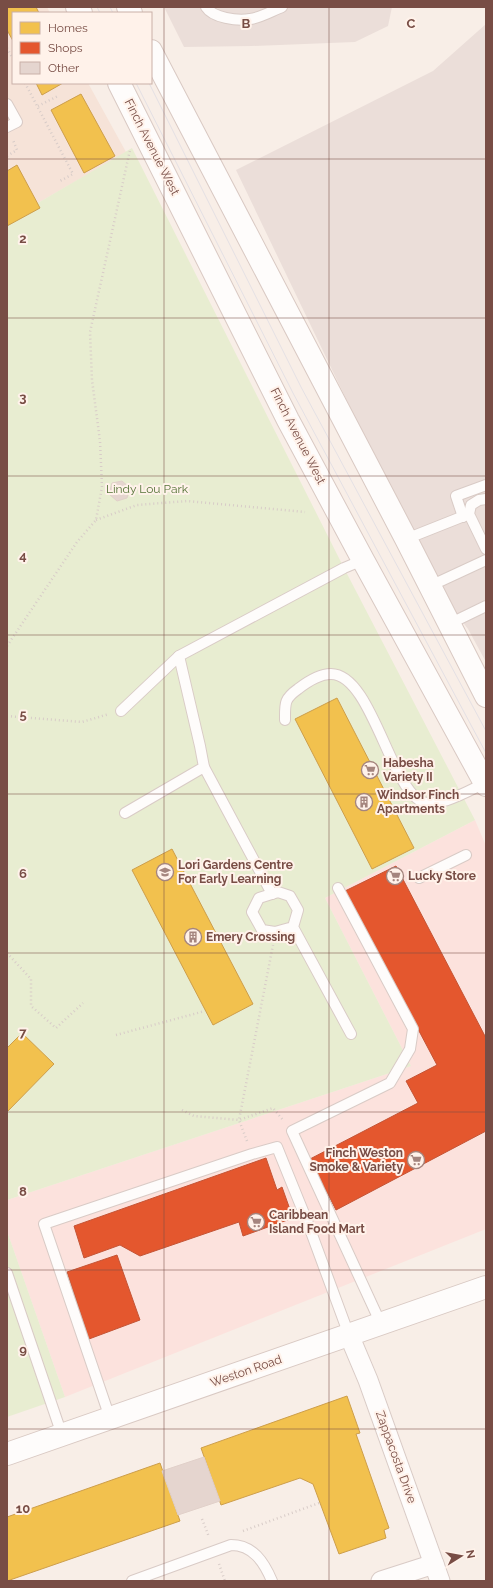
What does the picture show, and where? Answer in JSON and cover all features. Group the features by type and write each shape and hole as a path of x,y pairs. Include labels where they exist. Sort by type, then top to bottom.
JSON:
{"main road":[{"path":"152,53 449,624 485,690"},
{"name":"Finch Avenue West","path":"120,84 288,420 486,784"},
{"name":"Weston Road","path":"7,1454 486,1287"}],"street":[{"name":"Zappacosta Drive","path":"349,1335 368,1380 437,1573"},
{"path":"381,1581 437,1573"}],"lane":[{"path":"206,7 220,18 250,19 282,7"},
{"path":"7,104 17,122 9,132"},
{"path":"486,485 456,496 486,549"},
{"path":"406,539 466,515 471,505 479,500 486,499"},
{"path":"121,711 179,656 344,568 363,560"},
{"path":"430,586 486,560"},
{"path":"449,624 486,606"},
{"path":"179,656 204,768 272,894"},
{"path":"285,720 285,706 288,696 303,684 320,676 332,674 342,678 352,685 361,697 411,793 420,801 434,803 456,797 486,784"},
{"path":"124,813 204,768"},
{"path":"419,878 466,855"},
{"path":"338,888 413,1029 410,1049 390,1083 292,1130 381,1324"},
{"path":"294,927 275,932 262,930 252,912 259,898 278,892 290,896 298,910 294,927 351,1034"},
{"path":"110,1418 44,1224 277,1147 307,1221 349,1335"},
{"path":"7,1273 62,1435"},
{"path":"132,1581 231,1545 245,1547 256,1556 266,1566 272,1581"}],"path":[{"path":"7,48 12,57"},
{"path":"26,84 73,174 60,181"},
{"path":"38,106 58,96"},
{"path":"7,156 17,150 9,132"},
{"path":"96,520 102,487 100,440 92,372 90,332 130,150"},
{"path":"7,646 77,542 96,520 137,505 187,501 305,512"},
{"path":"7,716 82,722 121,711"},
{"path":"252,1154 238,1120 275,932"},
{"path":"7,953 31,978 31,1006 56,1028 83,1004"},
{"path":"116,1035 205,1011"},
{"path":"182,1110 194,1116 238,1120 273,1108 292,1130"},
{"path":"242,1531 319,1503"}],"shaded area":[{"path":"7,7 47,7 50,12 12,12 12,84 89,84 126,152 7,221"},
{"path":"164,7 392,7 388,26 355,42 184,47"},
{"path":"486,24 486,662 468,629 437,588 236,170 433,71"},
{"path":"475,820 486,846 486,1229 65,1397 7,1231 7,1200 411,1066 325,898"}],"green space":[{"name":"Lindy Lou Park","path":"132,148 344,568 475,820 325,898 411,1066 7,1200 7,221"},
{"path":"7,1231 65,1397 7,1417"}],"building: Homes":[{"path":"7,7 36,7 38,12 12,12 12,39 7,30"},
{"path":"36,84 61,84 42,95"},
{"path":"81,94 115,156 84,173 51,110"},
{"path":"17,165 40,208 7,226 7,171"},
{"name":"Windsor Finch Apartments","path":"337,698 414,848 372,869 295,719"},
{"name":"Emery Crossing","path":"172,849 253,1004 213,1025 132,870"},
{"path":"22,1033 54,1064 7,1112 7,1048"},
{"path":"347,1396 360,1433 356,1434 389,1528 384,1530 386,1538 339,1554 313,1484 300,1478 221,1505 201,1448"},
{"path":"160,1463 180,1521 7,1581 7,1517"}],"building: Shops":[{"path":"396,866 486,1038 486,1131 336,1210 310,1159 418,1103 406,1081 437,1065 345,891"},
{"path":"266,1158 277,1190 282,1187 293,1218 243,1236 239,1222 140,1256 120,1245 84,1258 74,1226"},
{"path":"117,1255 140,1320 89,1339 67,1272"}],"building: Other":[{"path":"122,481 130,488 127,498 117,501 109,494 112,483"},
{"path":"204,1457 220,1501 178,1515 162,1471"}],"tram line":[{"path":"97,7 100,12"},
{"path":"110,7 112,12"},
{"path":"137,84 293,393 486,753"},
{"path":"150,84 301,387 486,731"}],"place":[{"name":"Habesha Variety II","path":"370,770"},
{"name":"Windsor Finch Apartments","path":"364,802"},
{"name":"Lori Gardens Centre For Early Learning","path":"165,872"},
{"name":"Lucky Store","path":"395,876"},
{"name":"Emery Crossing","path":"193,937"},
{"name":"Finch Weston Smoke & Variety","path":"416,1160"},
{"name":"Caribbean Island Food Mart","path":"256,1222"}]}
